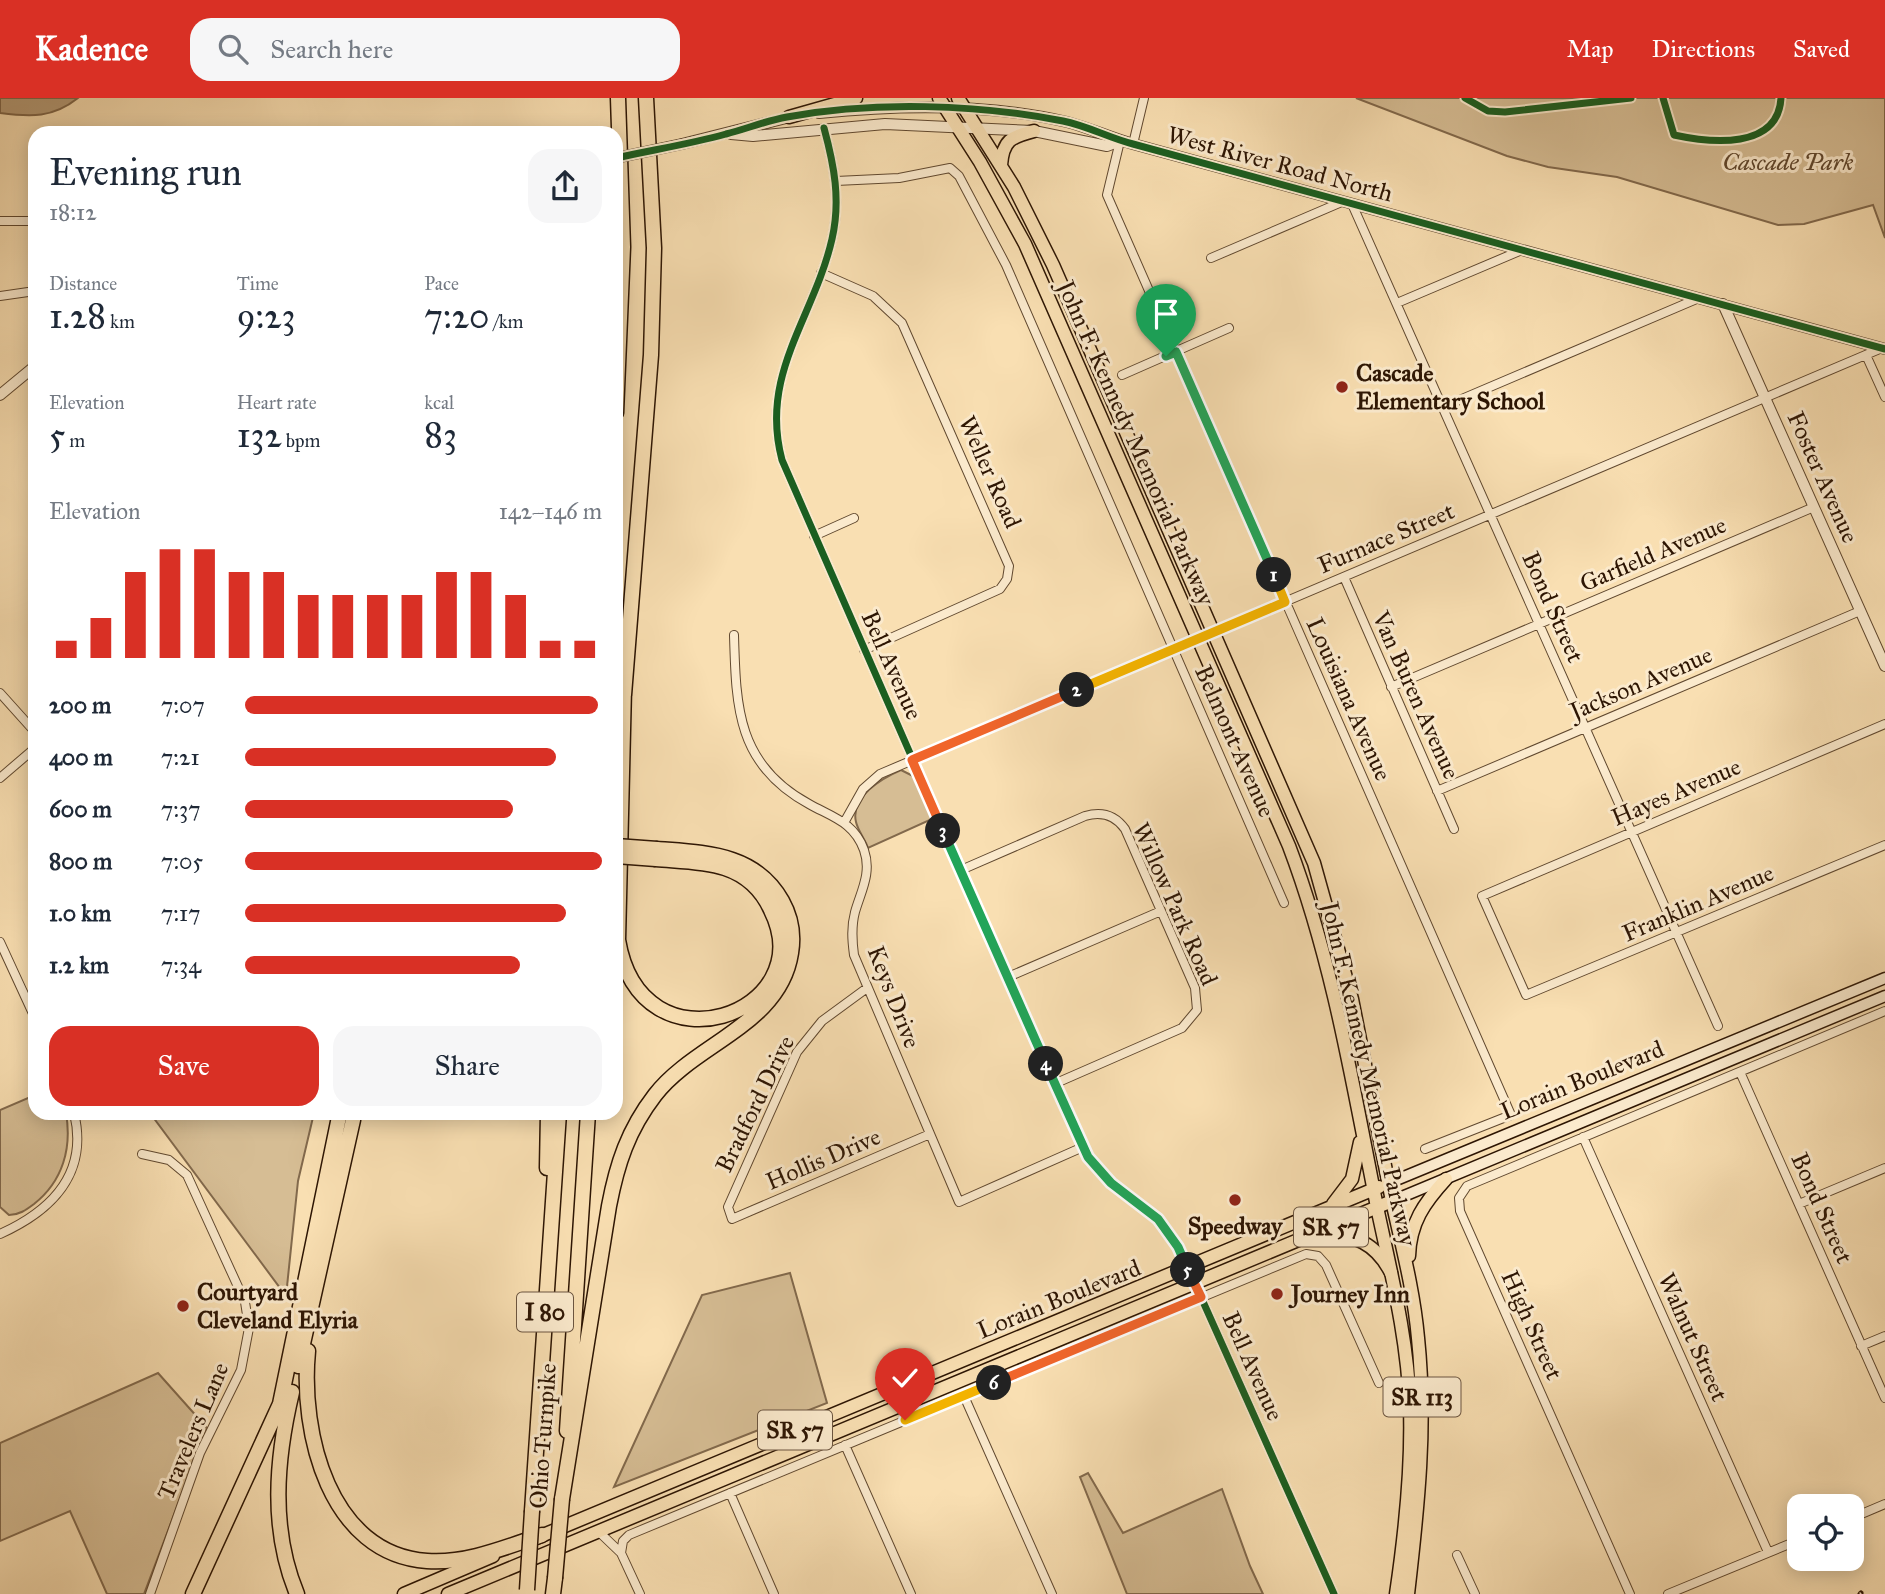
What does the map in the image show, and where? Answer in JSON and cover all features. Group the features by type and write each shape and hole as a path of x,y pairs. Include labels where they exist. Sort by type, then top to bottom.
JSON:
{"highway":[{"path":"618,98 619,126"},
{"path":"623,697 652,317 654,248 646,98"},
{"path":"623,730 624,688"},
{"path":"623,847 727,869 746,879 769,905 779,937 777,964 762,991 735,1013 705,1020 671,1014 643,995 623,961"},
{"path":"562,1499 609,1206 615,1174 627,1137 667,1081 772,998 785,976 792,944 791,925 785,906 770,883 752,867 727,857 623,856"},
{"path":"346,1120 315,1295 307,1365 310,1409 329,1489 341,1511 355,1528 391,1553 429,1562 477,1555 542,1535"},
{"path":"193,1594 280,1404 346,1120"},
{"path":"544,1334 548,1120"},
{"name":"Ohio Turnpike","path":"526,1592 559,1120"},
{"name":"Ohio Turnpike","path":"553,1594 589,1120"},
{"path":"297,1594 282,1538 278,1479 285,1420 315,1295"},
{"path":"280,1404 273,1463 273,1511 291,1594"}],"main road":[{"path":"789,117 856,98"},
{"name":"John F. Kennedy Memorial Parkway","path":"943,103 1000,197 1030,255 1307,892 1328,973 1405,1347 1410,1406 1409,1483 1396,1594"},
{"name":"John F. Kennedy Memorial Parkway","path":"962,104 1001,165 1053,265 1322,884 1352,999 1410,1284 1420,1358 1422,1452 1408,1594"},
{"path":"1001,165 1002,148 1010,137 1034,131"},
{"name":"Lorain Boulevard","path":"404,1594 1885,978"},
{"name":"Lorain Boulevard","path":"448,1594 1885,996"},
{"name":"SR 57","path":"1319,1213 1344,1193 1352,1179 1362,1131"},
{"path":"1410,1284 1410,1236 1415,1220 1423,1205 1446,1179"},
{"path":"1314,1234 1348,1235 1362,1240 1380,1254 1391,1273"}],"street":[{"path":"1133,144 1144,98"},
{"name":"West River Road North","path":"623,157 727,134 756,123 789,117 943,103 962,104 1064,121 1109,134 1120,141 1884,348"},
{"name":"West River Road North","path":"727,134 753,136 886,124 1034,131 1107,146 1120,141"},
{"name":"Bell Avenue","path":"824,128 836,181 835,222 821,272 781,372 775,410 782,460 1083,1147 1111,1183 1150,1211 1166,1228 1195,1283 1334,1594"},
{"name":"Louisiana Avenue","path":"1120,141 1107,195 1511,1115 1425,1149"},
{"name":"Belmont Avenue","path":"836,181 899,178 950,168 959,176 1006,265 1284,903"},
{"path":"1211,258 1348,203"},
{"name":"Bond Street","path":"1348,203 1397,303 1718,1026"},
{"path":"0,221 28,221"},
{"path":"1397,303 1522,250"},
{"name":"Weller Road","path":"821,272 873,296 902,323 1009,566 1007,579 1000,589 864,650"},
{"path":"0,296 28,292"},
{"path":"1443,407 1699,298"},
{"name":"Foster Avenue","path":"1723,304 1885,666"},
{"path":"1122,375 1229,328"},
{"name":"Furnace Street","path":"845,821 870,781 912,760 1884,348"},
{"path":"1866,355 1885,397"},
{"path":"0,394 28,372"},
{"name":"Garfield Avenue","path":"1391,687 1814,507"},
{"path":"814,536 854,518"},
{"name":"Van Buren Avenue","path":"1344,577 1454,829"},
{"name":"Jackson Avenue","path":"1437,791 1860,611"},
{"name":"Keys Drive","path":"734,635 737,711 752,751 775,779 796,796 845,821 864,850 868,867 852,926 856,962 959,1202 1083,1147"},
{"path":"0,693 28,724"},
{"name":"Hayes Avenue","path":"1526,995 1482,896 1885,724"},
{"path":"0,778 28,754"},
{"name":"Willow Park Road","path":"961,870 1085,816 1107,814 1125,829 1161,911 1197,994 1193,1017 1182,1028 1054,1084"},
{"name":"Franklin Avenue","path":"1526,995 1885,845"},
{"path":"1007,977 1161,911"},
{"path":"0,942 28,1003"},
{"name":"Bradford Drive","path":"733,1219 727,1207 797,1052 822,1021 867,988"},
{"path":"1583,1138 1885,1011"},
{"name":"Bond Street","path":"1740,1072 1885,1398"},
{"path":"0,1234 41,1213 61,1189 75,1159 75,1120"},
{"name":"Hollis Drive","path":"733,1219 930,1134"},
{"name":"Walnut Street","path":"1583,1138 1768,1552"},
{"name":"High Street","path":"1583,1138 1467,1186 1459,1205 1630,1594"},
{"name":"Travelers Lane","path":"142,1154 169,1160 187,1175 245,1302 249,1328 241,1370 200,1453 150,1594"},
{"path":"1799,1204 1885,1168"},
{"path":"621,1553 623,1541 629,1535 1306,1254 1318,1256 1326,1265 1379,1383"},
{"path":"1861,1346 1885,1336"},
{"path":"964,1396 1052,1594"},
{"path":"845,1445 911,1594"},
{"path":"730,1493 774,1594"},
{"path":"1864,1513 1885,1504"},
{"path":"598,1531 621,1553 639,1594"},
{"path":"1668,1594 1787,1545"},
{"path":"1457,1555 1475,1594"}],"green space":[{"name":"Cascade Park","path":"1356,98 1885,98 1885,238 1873,205 1804,224 1778,225 1617,177 1548,167 1507,156"},
{"path":"901,770 913,776 932,819 868,848 856,822 858,804 877,783"},
{"path":"28,1098 28,1120 67,1120 68,1126 63,1163 52,1185 34,1204 9,1215 0,1207 0,1110"},
{"path":"155,1120 312,1120 298,1181 286,1296"},
{"path":"790,1273 827,1403 614,1487 702,1295"},
{"path":"158,1373 207,1428 144,1594 107,1594 70,1511 0,1541 0,1443"},
{"path":"1088,1473 1123,1533 1222,1489 1263,1594 1127,1594 1080,1477"}],"shaded area":[{"path":"0,98 78,98 51,113 22,115 0,113"}],"cycle path":[{"path":"1465,98 1488,111 1505,112 1631,98"},
{"path":"1663,98 1674,135 1723,141 1756,135 1768,127 1777,115 1781,98"},
{"path":"623,157 712,138 779,119 854,108 961,108 1030,115 1072,123 1115,139 1885,349"},
{"path":"824,128 835,183 835,225 824,268 783,373 777,429 782,460 1078,1138 1100,1170 1155,1218 1179,1248 1334,1594"}],"place":[{"name":"Cascade Elementary School","path":"1342,387"},
{"name":"Speedway","path":"1235,1200"},
{"name":"Journey Inn","path":"1277,1294"},
{"name":"Courtyard Cleveland Elyria","path":"183,1306"}],"route":[{"path":"905,1420 1201,1297 1179,1248 1166,1228 1150,1211 1111,1183 1088,1157 912,760 1285,602 1176,352 1166,356"}]}
